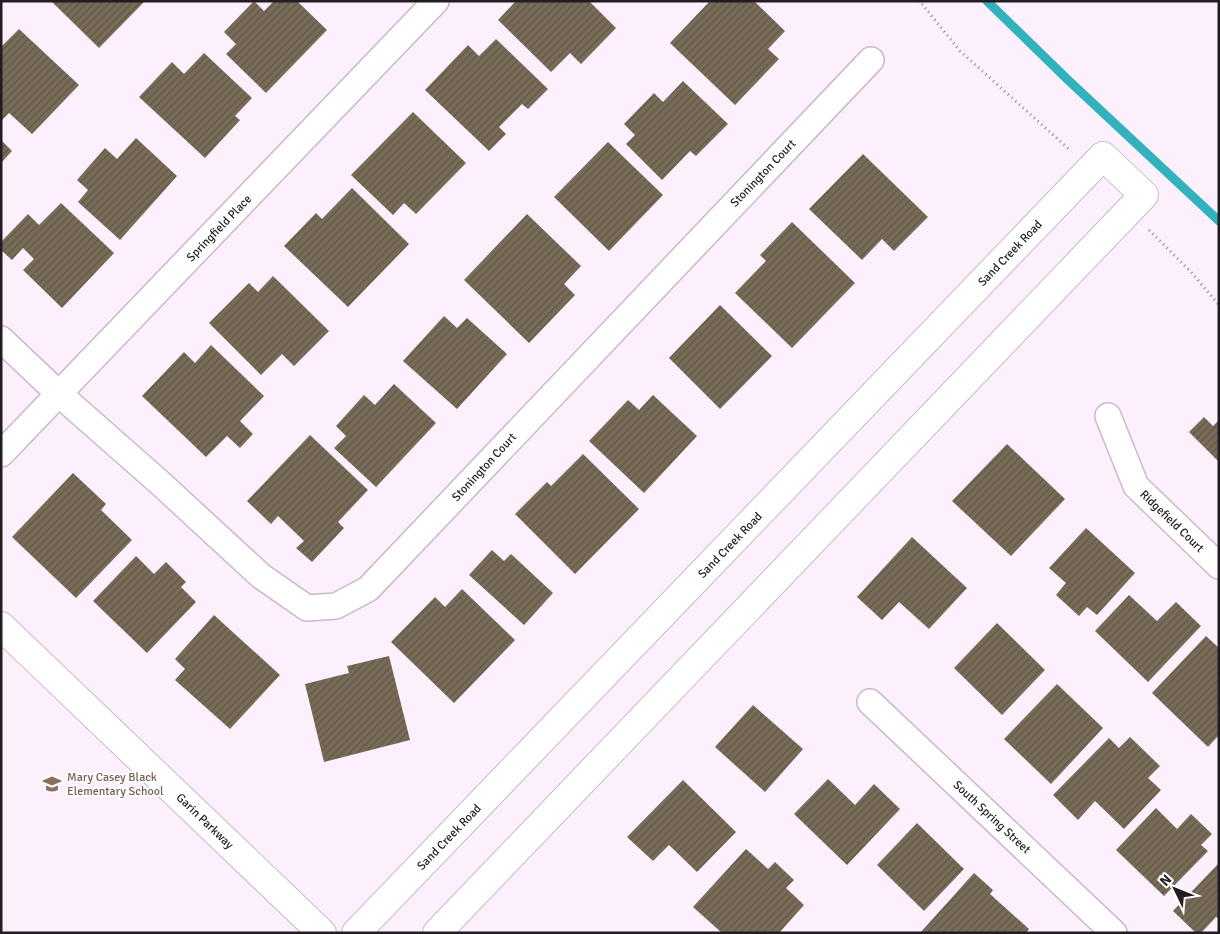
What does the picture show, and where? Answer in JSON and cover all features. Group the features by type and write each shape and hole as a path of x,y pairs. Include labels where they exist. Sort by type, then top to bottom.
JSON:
{"street":[{"name":"Springfield Place","path":"1,454 436,1"},
{"name":"Stonington Court","path":"1,339 59,394 159,482 261,576 307,608 336,606 368,589 871,60"},
{"name":"Sand Creek Road","path":"356,933 1103,156 1144,195 437,933"},
{"name":"Ridgefield Court","path":"1108,416 1136,486 1219,566"},
{"name":"Garin Parkway","path":"1,626 322,933"},
{"name":"South Spring Street","path":"870,702 1114,933"}],"building":[{"path":"51,1 145,1 99,48"},
{"path":"254,1 264,11 274,1 297,1 327,30 266,93 226,54 236,44 224,32"},
{"path":"516,1 589,1 616,28 581,64 570,53 551,72 498,20"},
{"path":"710,1 754,1 785,31 768,49 779,59 735,105 670,43"},
{"path":"19,29 79,85 32,134 9,113 1,121 1,47"},
{"path":"496,39 548,89 528,109 522,104 499,127 506,134 489,151 425,90 468,45 479,56"},
{"path":"204,53 252,98 235,116 240,120 205,158 139,97 172,62 184,74"},
{"path":"683,81 728,124 696,156 690,151 662,180 626,144 635,135 624,124 654,93 663,102"},
{"path":"413,112 466,163 416,214 404,203 393,215 351,175"},
{"path":"136,138 177,176 120,240 78,202 88,190 77,180 105,148 117,159"},
{"path":"1,140 12,151 1,163"},
{"path":"608,142 663,195 609,251 554,197"},
{"path":"863,154 928,217 894,251 882,239 862,260 809,209"},
{"path":"352,188 409,244 348,307 284,246 316,213 322,219"},
{"path":"61,203 114,253 62,308 23,270 34,259 23,248 12,260 1,250 1,242 28,214 39,225"},
{"path":"527,214 581,266 564,284 575,295 529,343 464,280"},
{"path":"792,222 855,283 792,348 735,293 766,261 760,255"},
{"path":"273,276 329,331 294,366 282,354 261,375 209,323 249,283 258,292"},
{"path":"720,305 772,356 720,409 669,358"},
{"path":"444,316 457,328 467,318 507,354 457,409 403,361"},
{"path":"211,345 264,396 240,421 253,434 240,448 227,436 206,457 142,396 184,352 195,363"},
{"path":"394,384 436,423 376,487 334,448 346,436 336,426 364,395 375,405"},
{"path":"653,395 697,436 644,493 589,441 628,400 639,410"},
{"path":"1204,417 1213,426 1219,420 1219,462 1189,432"},
{"path":"310,435 368,490 338,522 344,528 312,562 296,548 304,541 278,516 271,524 247,501"},
{"path":"1007,444 1065,499 1011,556 952,501"},
{"path":"583,454 639,509 575,574 515,514 547,482 551,486"},
{"path":"73,473 106,504 101,510 132,540 76,598 12,537"},
{"path":"1086,528 1135,573 1097,615 1087,607 1079,616 1056,595 1066,583 1049,568"},
{"path":"912,537 967,588 929,629 899,602 882,620 857,597"},
{"path":"492,550 504,561 511,554 553,593 524,625 469,575"},
{"path":"136,556 154,574 166,562 186,582 181,587 196,602 147,653 93,601"},
{"path":"462,589 515,640 454,703 391,642 435,597 445,607"},
{"path":"1129,595 1157,621 1176,602 1201,626 1148,682 1095,631"},
{"path":"214,615 280,675 230,729 175,680 185,669 175,659"},
{"path":"997,623 1045,670 1002,715 954,668"},
{"path":"1206,636 1219,648 1219,735 1208,747 1152,693"},
{"path":"389,656 410,740 324,762 305,684 349,673 347,666"},
{"path":"1057,684 1103,728 1051,784 1004,739"},
{"path":"753,705 803,749 765,792 715,747"},
{"path":"1130,737 1160,766 1148,778 1161,790 1124,829 1095,801 1078,820 1053,795 1109,738 1119,748"},
{"path":"828,779 855,805 874,784 900,809 847,865 794,814"},
{"path":"683,780 736,832 697,872 669,845 653,861 627,837"},
{"path":"1156,808 1177,829 1191,814 1212,834 1201,845 1208,851 1164,896 1116,850"},
{"path":"917,823 964,869 924,911 877,865"},
{"path":"746,849 768,869 775,862 794,880 786,888 804,905 779,933 722,933 693,907"},
{"path":"1219,863 1219,919 1216,917 1201,933 1196,933 1173,911"},
{"path":"974,873 993,890 990,894 1029,929 1026,933 920,933"}],"waterway":[{"path":"987,1 1067,79 1219,221"}],"place":[{"name":"Mary Casey Black Elementary School","path":"52,784"}]}
